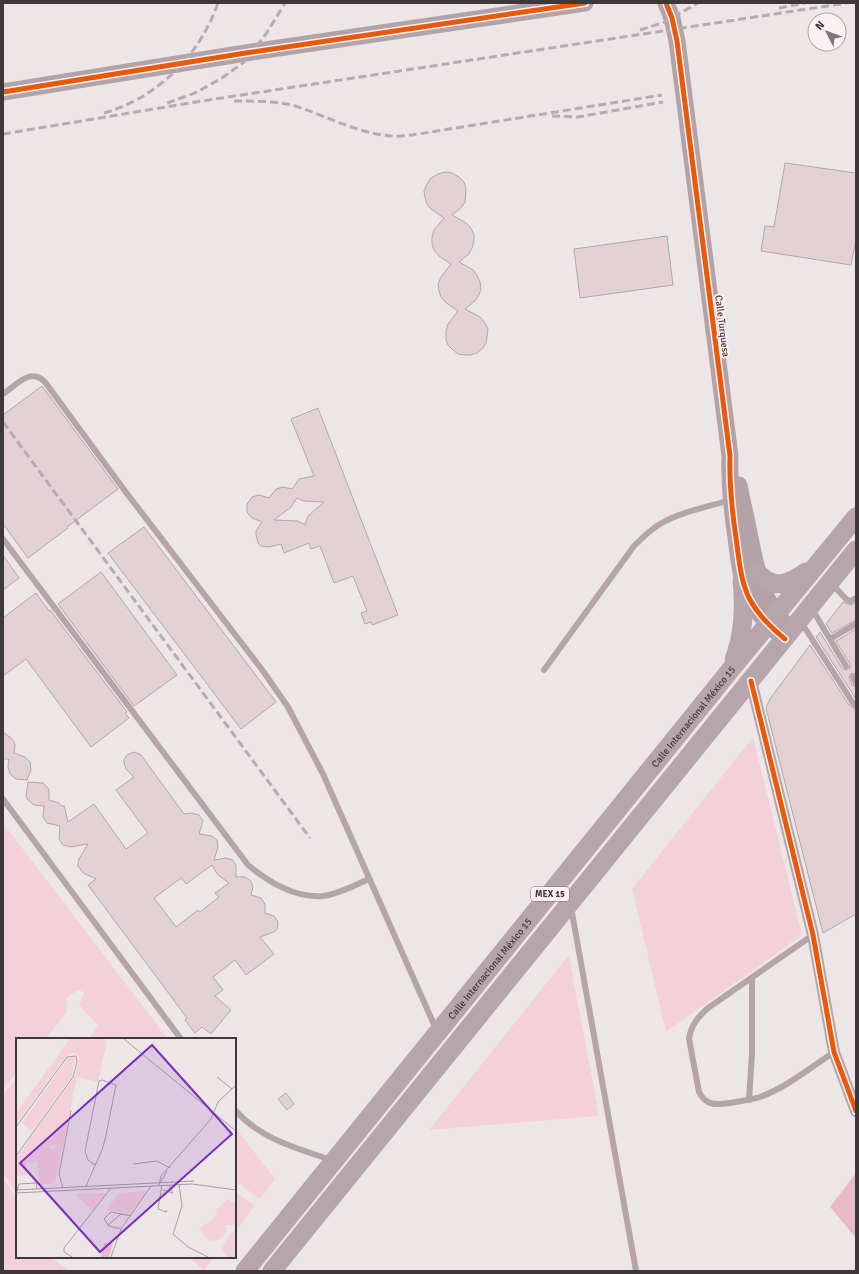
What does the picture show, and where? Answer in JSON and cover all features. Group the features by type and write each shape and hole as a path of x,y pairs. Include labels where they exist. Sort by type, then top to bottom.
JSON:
{"main road":[{"name":"Calle Internacional México 15","path":"245,1271 771,619 856,517"},
{"name":"MEX 15","path":"272,1271 856,550"},
{"path":"732,668 739,647 743,625 744,603 750,576 762,577 771,582 781,584 791,582 821,560"}],"street":[{"path":"3,92 260,51 585,3"},
{"name":"Calle Turquesa","path":"666,3 672,18 677,42 730,456 729,472 736,498 750,576 766,597 771,619 797,624"},
{"path":"751,681 813,935 834,1052 856,1111"}],"lane":[{"path":"3,394 32,375 41,378 45,382 125,491 263,671 288,707 323,774 438,1032"},
{"path":"544,670 634,546 646,533 660,523 678,516 736,498"},
{"path":"3,539 248,865 261,876 275,884 293,892 310,895 323,896 338,892 369,879"},
{"path":"830,582 847,600 851,601 856,598"},
{"path":"797,624 830,639 846,666"},
{"path":"797,624 856,706"},
{"path":"830,639 856,624"},
{"path":"3,799 180,1038"},
{"path":"570,904 636,1271"},
{"path":"813,935 708,1008 694,1023 690,1030 689,1039 699,1092 702,1099 715,1104 749,1100 776,1089 834,1052"},
{"path":"749,1100 752,1054 752,978"},
{"path":"236,1111 253,1128 266,1135 285,1144 334,1161"}],"shaded area":[{"path":"753,737 802,935 666,1032 632,889"},
{"path":"3,823 167,1038 90,1038 98,1025 79,1005 84,992 77,990 66,999 67,1012 46,1038 16,1038 16,1073 3,1089"},
{"path":"569,955 599,1116 429,1130"},
{"path":"16,1079 16,1193 3,1174 3,1094"},
{"path":"236,1128 275,1179 260,1199 236,1182"},
{"path":"856,1173 856,1238 830,1207"},
{"path":"3,1178 16,1198 16,1258 52,1258 69,1271 3,1271"},
{"path":"236,1192 255,1206 236,1230"},
{"path":"189,1258 213,1258 204,1270"}],"building":[{"path":"785,163 856,173 856,240 851,265 761,251 765,226 774,227"},
{"path":"445,172 452,173 464,182 466,189 465,202 461,208 452,215 466,223 471,228 474,235 474,242 469,254 459,262 473,270 480,282 481,289 475,301 465,309 480,317 488,329 486,343 483,348 477,353 471,355 458,354 448,345 446,339 448,324 458,311 445,302 439,291 438,284 441,277 451,264 439,256 434,250 432,237 434,230 444,218 431,209 427,204 424,191 431,178"},
{"path":"667,236 673,285 580,298 574,249"},
{"path":"42,386 118,489 28,558 3,524 3,415"},
{"path":"318,408 398,615 372,625 371,622 365,624 361,613 367,611 353,576 334,583 320,546 311,549 309,543 284,553 281,544 269,547 261,546 258,543 256,531 262,522 252,518 247,512 247,504 252,497 259,495 269,498 276,489 283,487 292,489 299,479 314,476 291,419","holes":["297,498 303,501 324,502 308,516 305,525 298,521 274,520 291,507"]},
{"path":"144,527 276,702 241,729 108,553"},
{"path":"3,555 19,578 3,590"},
{"path":"101,572 177,675 134,706 58,604"},
{"path":"36,593 127,712 125,713 129,718 91,747 26,659 3,676 3,618"},
{"path":"843,602 850,605 856,603 856,620 832,633 826,624"},
{"path":"856,629 856,674 851,673 849,677 852,685 856,687 856,699 816,637 820,632 842,668 846,670 850,668 850,664 836,641"},
{"path":"810,645 849,705 856,710 856,914 823,933 766,708 770,699"},
{"path":"3,732 14,742 14,753 25,757 30,762 31,770 27,780 16,779 10,774 8,767 9,759 3,759"},
{"path":"134,752 141,755 184,814 192,813 199,815 203,821 199,834 212,836 217,840 218,847 214,860 226,858 233,860 236,866 236,877 245,877 250,880 253,886 251,895 261,898 265,904 265,913 274,916 278,922 277,929 274,932 260,937 274,954 246,975 235,960 213,977 223,990 215,996 231,1010 211,1034 202,1027 195,1033 185,1020 187,1018 88,885 96,879 83,873 78,866 78,863 88,844 71,847 63,845 59,839 60,826 47,823 43,817 44,806 34,805 26,797 28,782 43,783 48,788 49,800 59,803 63,807 64,805 68,822 94,804 126,849 148,833 116,790 134,777 126,769 124,763 127,755","holes":["212,865 218,875 229,883 215,893 219,897 200,912 198,910 176,927 154,898 181,878 186,884"]},
{"path":"286,1093 294,1104 287,1110 278,1099"}],"railway":[{"path":"104,113 136,100 151,91 178,68 200,41 211,21 218,3"},
{"path":"167,103 195,93 222,78 244,62 266,34 285,3"},
{"path":"640,30 665,22 698,3"},
{"path":"779,8 805,3"},
{"path":"3,134 202,101 847,3"},
{"path":"234,101 288,104 354,128 378,134 396,136 412,135 662,95"},
{"path":"552,116 578,117 663,102"},
{"path":"3,422 310,838"}],"cycle path":[{"path":"3,92 252,52 585,3"},
{"path":"666,3 672,18 677,41 730,456 731,497 740,568 746,591 756,610 774,630 785,639"},
{"path":"751,681 813,935 834,1052 856,1111"}]}
